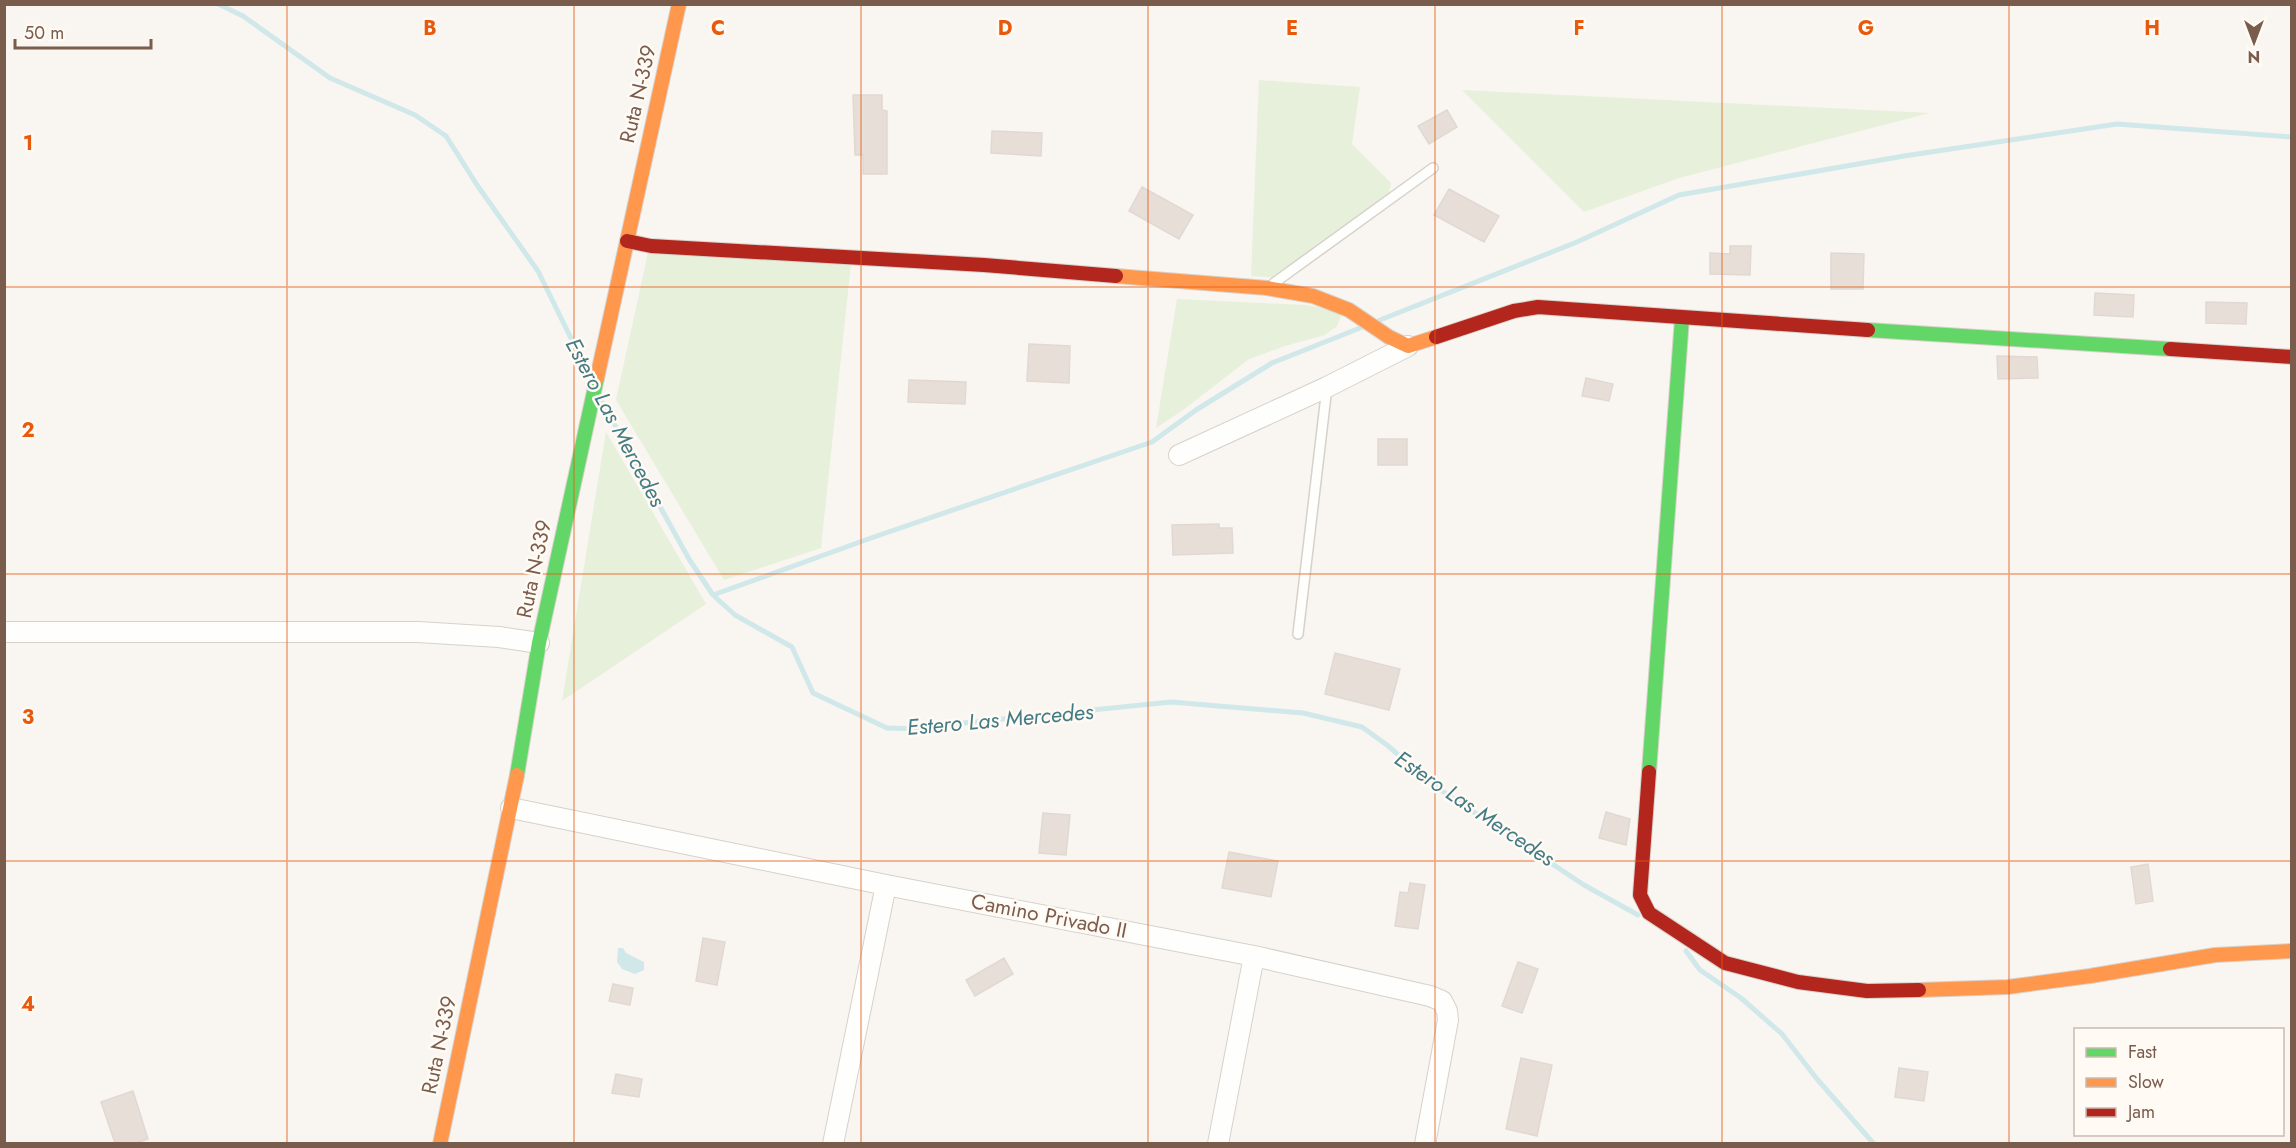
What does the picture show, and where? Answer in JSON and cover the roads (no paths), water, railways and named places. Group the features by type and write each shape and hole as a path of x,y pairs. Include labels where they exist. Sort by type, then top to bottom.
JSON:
{"street":[{"name":"Ruta N-339","path":"440,1143 512,808 539,643 679,4"},
{"path":"627,241 651,246 984,265 1267,288 1307,294 1341,306 1390,339 1407,346"},
{"path":"1179,455 1327,387 1407,346 1514,310 1538,307 2292,357"},
{"path":"1682,318 1640,895 1649,913 1725,963 1798,982 1868,991 2008,987 2216,955 2292,951"},
{"path":"4,632 418,632 499,637 539,643"},
{"name":"Camino Privado II","path":"512,808 886,885 1254,956 1442,1000 1448,1020 1425,1143"},
{"path":"833,1143 886,885"},
{"path":"1218,1143 1254,956"}],"lane":[{"path":"1267,288 1432,168"},
{"path":"1298,634 1327,387"}],"water":[{"path":"618,948 623,948 626,953 644,962 644,970 635,974 622,969 617,962"}],"waterway":[{"name":"Estero Las Mercedes","path":"218,4 243,16 330,78 415,115 446,136 477,185 538,271 588,373"},
{"path":"1380,320 1577,242 1679,195 1904,156 2117,124 2292,137"},
{"path":"713,595 871,538 1152,442 1196,410 1272,363 1360,328"},
{"name":"Estero Las Mercedes","path":"601,400 689,559 713,595 735,615 792,647 813,693 887,728 924,729 953,724 1171,702 1303,713 1362,727 1387,745 1433,785 1584,885 1638,915"},
{"name":"Estero Las Mercedes","path":"1686,951 1700,970 1741,998 1782,1034 1817,1079 1874,1144"}]}
